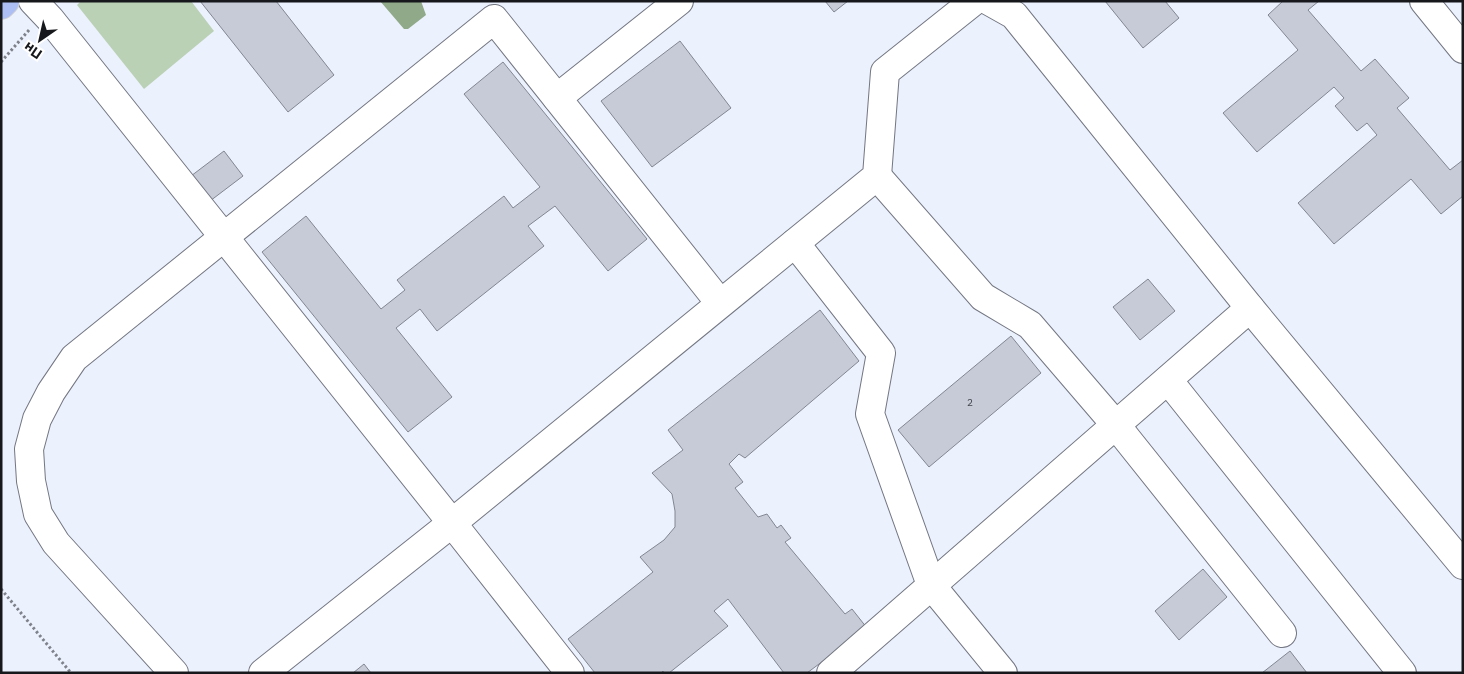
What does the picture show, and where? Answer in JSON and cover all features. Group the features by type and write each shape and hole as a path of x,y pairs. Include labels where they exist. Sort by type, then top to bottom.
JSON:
{"main road":[{"path":"1,5 5,1"}],"lane":[{"path":"33,1 50,19 570,673"},
{"path":"557,98 679,1"},
{"path":"974,1 885,72 877,176 983,297 1030,325 1115,424 1282,633"},
{"path":"989,1 1022,8 1250,308 1463,565"},
{"path":"1424,1 1463,48"},
{"path":"174,673 56,543 38,514 30,481 29,450 37,419 51,392 74,358 494,18 720,303"},
{"path":"263,673 452,523 877,176"},
{"path":"795,243 881,353 870,414 931,585 1003,673"},
{"path":"831,673 1250,308"},
{"path":"1168,380 1402,673"}],"path":[{"path":"1,589 71,673"}],"shaded area":[{"path":"81,1 191,1 214,31 144,89 77,5"},
{"path":"380,1 421,1 426,15 408,29 404,29"}],"building":[{"path":"200,1 276,1 334,75 288,112"},
{"path":"825,1 848,1 834,12"},
{"path":"1105,1 1165,1 1179,18 1143,48"},
{"path":"1283,1 1319,1 1308,10 1361,71 1375,59 1409,98 1397,108 1450,170 1463,160 1463,196 1441,214 1411,179 1334,244 1298,203 1377,135 1367,123 1357,131 1335,106 1344,98 1334,87 1257,152 1223,113 1298,50 1268,15"},
{"path":"680,41 731,108 652,167 601,101"},
{"path":"503,62 647,239 608,271 555,206 528,226 544,246 437,331 420,309 396,328 452,397 408,432 262,252 306,216 381,309 405,290 397,280 504,196 513,208 540,187 464,94"},
{"path":"224,151 243,176 210,201 191,176"},
{"path":"1148,279 1175,311 1140,340 1113,307"},
{"path":"820,310 859,361 745,458 739,454 729,464 743,482 735,488 758,517 767,514 777,528 781,525 791,538 785,542 845,614 852,609 867,628 807,673 784,673 728,599 714,611 728,626 669,673 664,673 663,671 661,673 595,673 568,639 653,572 640,557 664,540 675,527 672,494 652,473 683,450 668,430"},
{"path":"1011,336 1041,373 929,467 898,430"},
{"path":"1203,569 1227,597 1179,640 1155,611"},
{"path":"1290,651 1307,673 1262,673"},
{"path":"364,664 371,673 353,673"}]}
